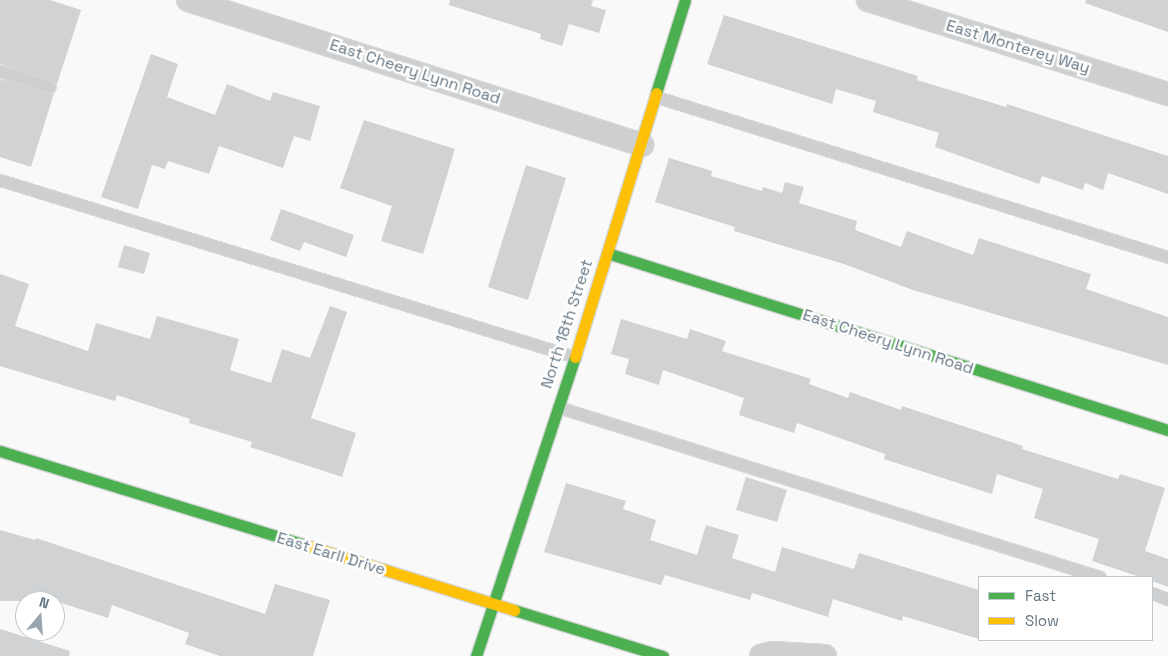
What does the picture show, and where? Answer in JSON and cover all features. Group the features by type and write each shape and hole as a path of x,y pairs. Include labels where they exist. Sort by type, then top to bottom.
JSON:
{"street":[{"name":"East Cheery Lynn Road","path":"188,0 642,144"},
{"name":"North 18th Street","path":"476,656 575,357 657,97 685,0"},
{"name":"East Monterey Way","path":"868,0 1168,94"},
{"name":"East Cheery Lynn Road","path":"607,253 1168,430"},
{"name":"East Earll Drive","path":"0,451 663,656"},
{"path":"768,655 825,656"}],"lane":[{"path":"0,71 50,87"},
{"path":"657,97 1168,258"},
{"path":"0,180 575,357"},
{"path":"557,407 1097,576"},
{"path":"1153,594 1168,598"}],"building":[{"path":"0,0 50,0 81,10 57,84 0,64"},
{"path":"450,0 593,0 591,6 606,10 599,33 569,24 562,46 540,39 541,34 449,5"},
{"path":"1086,0 1168,0 1168,32 1085,3"},
{"path":"724,15 918,76 917,80 1006,107 1007,104 1168,156 1168,194 1108,173 1103,190 1085,183 1083,190 1042,176 1039,184 935,147 939,133 873,112 876,101 836,89 832,104 707,64"},
{"path":"151,54 178,64 167,97 215,115 227,84 270,101 273,92 320,106 310,141 294,136 283,168 219,146 209,174 168,161 165,169 152,165 138,209 101,197"},
{"path":"0,79 54,93 31,167 0,157"},
{"path":"364,120 455,149 423,254 381,241 392,206 340,188"},
{"path":"669,158 712,171 711,176 762,191 763,187 782,193 785,182 804,187 799,203 857,221 855,230 901,247 907,231 973,255 979,238 1091,274 1086,289 1168,317 1168,365 913,290 844,264 734,231 735,227 655,202"},
{"path":"526,165 566,178 528,300 488,287"},
{"path":"281,209 354,235 346,257 304,242 300,251 270,240"},
{"path":"124,245 150,253 144,274 118,267"},
{"path":"0,274 29,284 15,326 88,351 96,323 150,339 157,316 239,339 230,370 271,383 282,349 310,358 330,306 347,312 311,418 356,433 342,477 250,447 252,442 189,423 190,419 117,395 115,401 0,366"},
{"path":"621,319 687,339 690,329 726,341 722,351 811,379 809,384 848,398 850,392 901,410 902,406 1023,446 1022,449 1118,479 1120,474 1165,488 1145,551 1168,559 1168,587 1153,581 1153,576 1137,576 1092,561 1099,539 1034,518 1043,489 997,474 992,494 884,459 885,454 797,423 794,433 739,415 744,398 663,370 659,385 625,374 629,359 611,354"},
{"path":"746,477 787,490 777,522 736,510"},
{"path":"566,483 626,501 623,509 656,520 650,540 697,555 706,525 739,535 732,558 775,572 782,547 854,569 859,553 978,590 978,639 903,616 902,621 833,599 828,617 752,593 750,600 665,575 661,585 544,552"},
{"path":"0,530 35,540 36,538 265,614 275,584 330,600 313,656 220,656 185,644 189,633 112,605 108,618 65,604 65,591 15,591 15,601 0,601"},
{"path":"0,629 15,634 15,641 38,641 70,651 69,656 0,656"}],"traffic: fast":[{"path":"656,93 685,0"},
{"path":"607,253 1168,430"},
{"path":"476,656 575,357"},
{"path":"0,451 308,546"},
{"path":"514,610 663,656"}],"traffic: slow":[{"path":"575,357 656,93"},
{"path":"308,546 514,610"}]}
